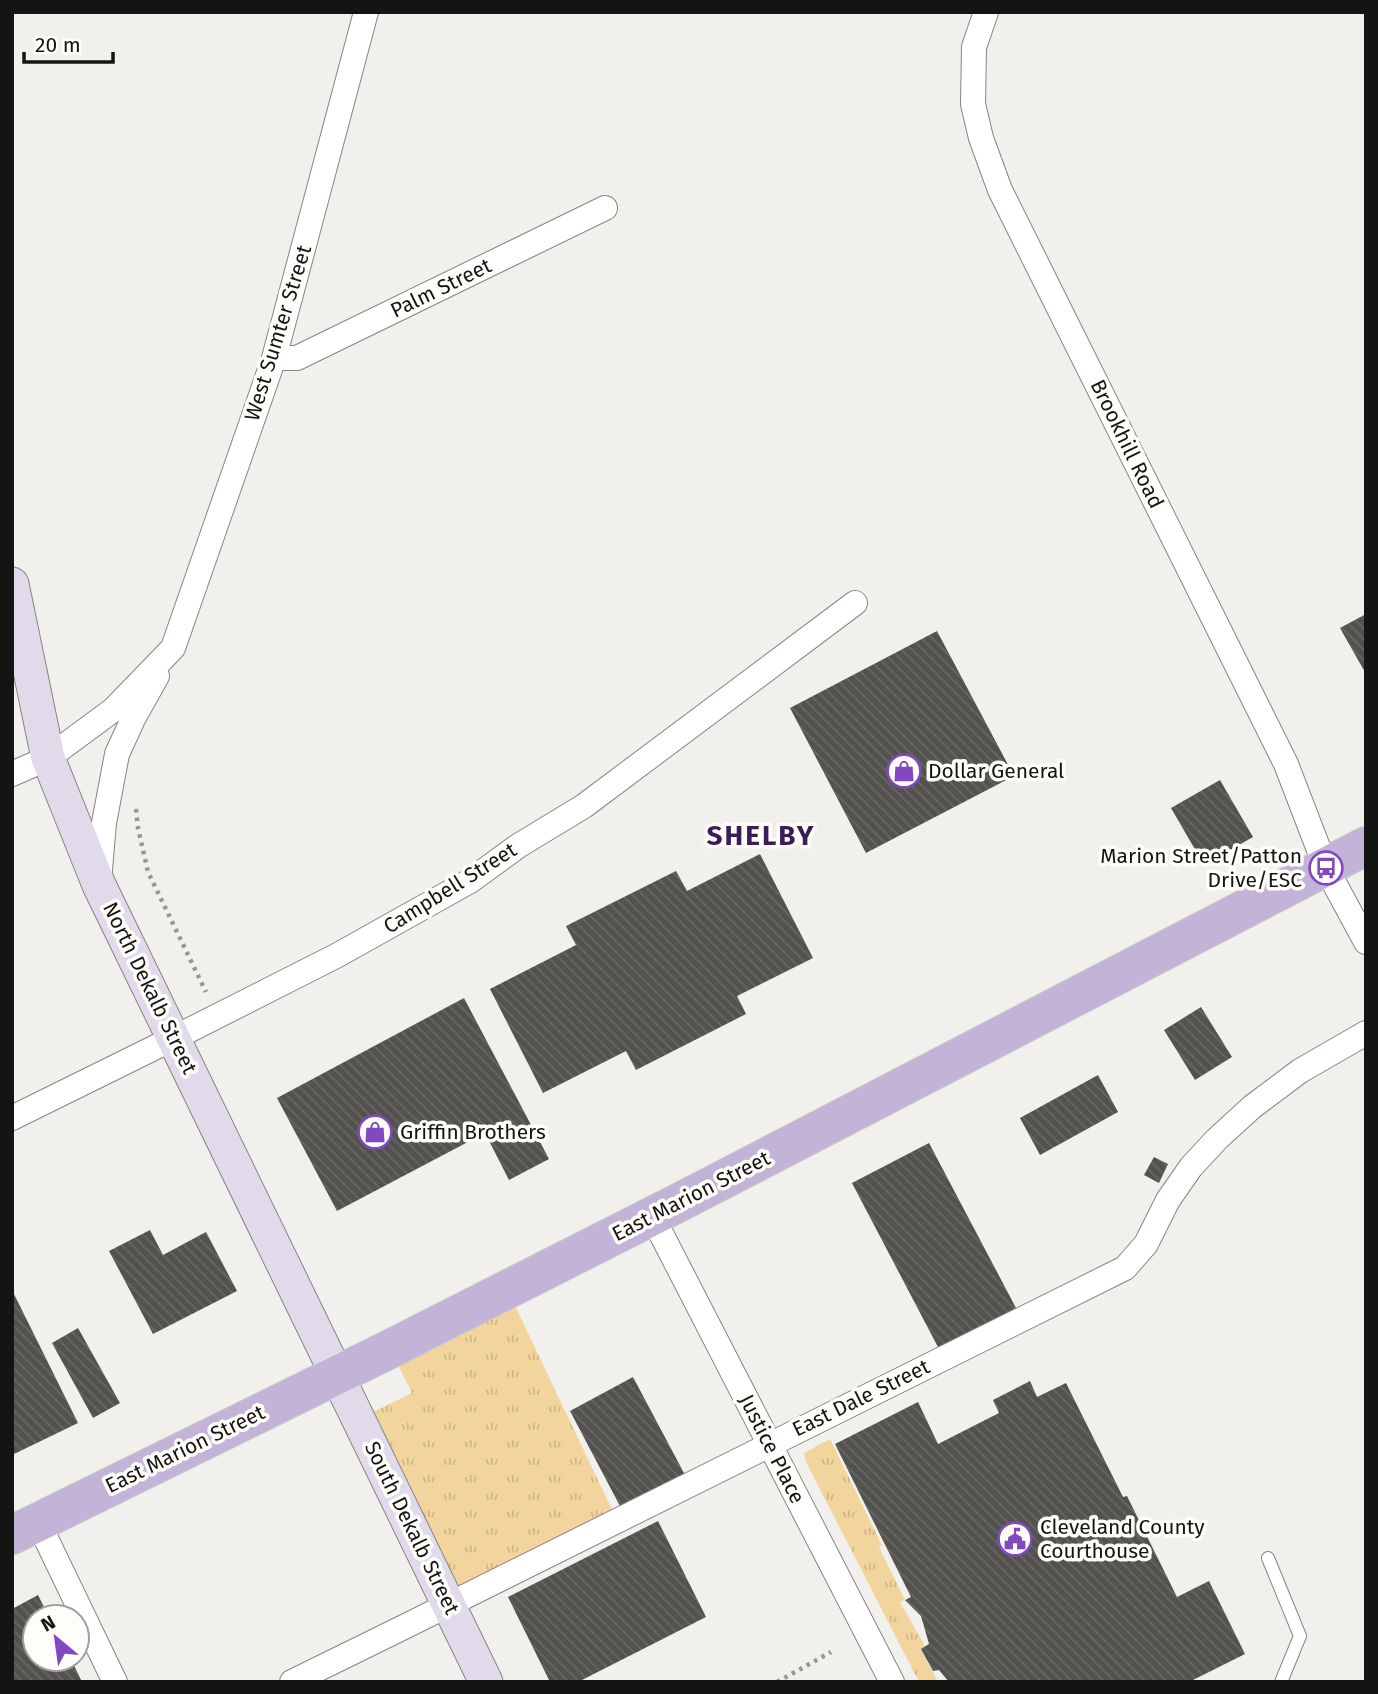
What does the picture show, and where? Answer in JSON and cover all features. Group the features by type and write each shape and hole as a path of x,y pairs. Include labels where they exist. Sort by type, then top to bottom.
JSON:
{"main road":[{"name":"North Dekalb Street","path":"12,584 48,758 99,885 337,1374"},
{"name":"East Marion Street","path":"25,1528 652,1216 1366,846"},
{"name":"South Dekalb Street","path":"337,1374 486,1682"}],"street":[{"name":"West Sumter Street","path":"99,885 104,823 117,754 133,719 173,648 274,358 366,12"},
{"name":"Brookhill Road","path":"986,12 974,47 973,104 981,138 1000,190 1286,764 1326,868 1366,942"},
{"name":"Palm Street","path":"274,358 298,358 605,208"},
{"name":"Campbell Street","path":"12,1118 336,956 470,881 518,846 584,806 855,603"},
{"name":"West Sumter Street","path":"12,774 48,758 113,710 173,648"},
{"name":"East Dale Street","path":"292,1682 1125,1268 1146,1244 1167,1200 1191,1167 1217,1139 1252,1107 1300,1071 1366,1033"},
{"name":"Justice Place","path":"652,1216 888,1681"},
{"path":"25,1528 115,1682"}],"lane":[{"path":"1268,1558 1300,1636 1280,1682"}],"path":[{"path":"136,806 148,872 218,1016"},
{"path":"777,1682 831,1652"}],"green space":[{"path":"507,1289 617,1520 449,1604 359,1419 412,1393 390,1349"},
{"path":"830,1439 882,1545 879,1547 905,1600 900,1602 925,1646 921,1650 938,1682 919,1682 806,1462 804,1453"}],"building":[{"path":"1366,614 1366,674 1340,628"},
{"path":"937,631 1014,776 866,853 790,708"},
{"path":"1220,780 1253,837 1204,865 1171,808"},
{"path":"760,854 813,958 737,996 746,1014 636,1070 626,1051 543,1093 490,989 576,945 566,926 676,871 687,891"},
{"path":"464,998 549,1159 509,1180 485,1133 337,1211 277,1098"},
{"path":"1201,1007 1232,1057 1195,1080 1164,1030"},
{"path":"1098,1075 1118,1112 1040,1155 1020,1118"},
{"path":"929,1143 1016,1308 939,1349 852,1183"},
{"path":"1154,1157 1168,1164 1159,1183 1144,1175"},
{"path":"150,1230 163,1255 206,1232 237,1291 153,1334 109,1251"},
{"path":"12,1290 78,1423 12,1455"},
{"path":"78,1328 120,1403 93,1418 52,1343"},
{"path":"633,1377 685,1475 621,1508 570,1411"},
{"name":"Cleveland County Courthouse","path":"1030,1381 1037,1397 1066,1383 1123,1497 1127,1496 1177,1597 1209,1581 1245,1654 1189,1682 949,1682 939,1670 933,1671 921,1649 929,1644 921,1616 905,1600 911,1597 835,1444 918,1402 938,1444 999,1413 993,1400"},
{"path":"658,1521 706,1617 578,1682 550,1682 508,1597"},
{"path":"38,1595 42,1603 23,1603"},
{"path":"21,1604 21,1673 78,1673 82,1682 12,1682 12,1609"}],"place":[{"name":"Dollar General","path":"904,771"},
{"name":"Marion Street/Patton Drive/ESC","path":"1326,868"},
{"name":"Griffin Brothers","path":"375,1132"},
{"name":"Cleveland County Courthouse","path":"1015,1539"}],"district":[{"name":"SHELBY","path":"761,835"}]}
